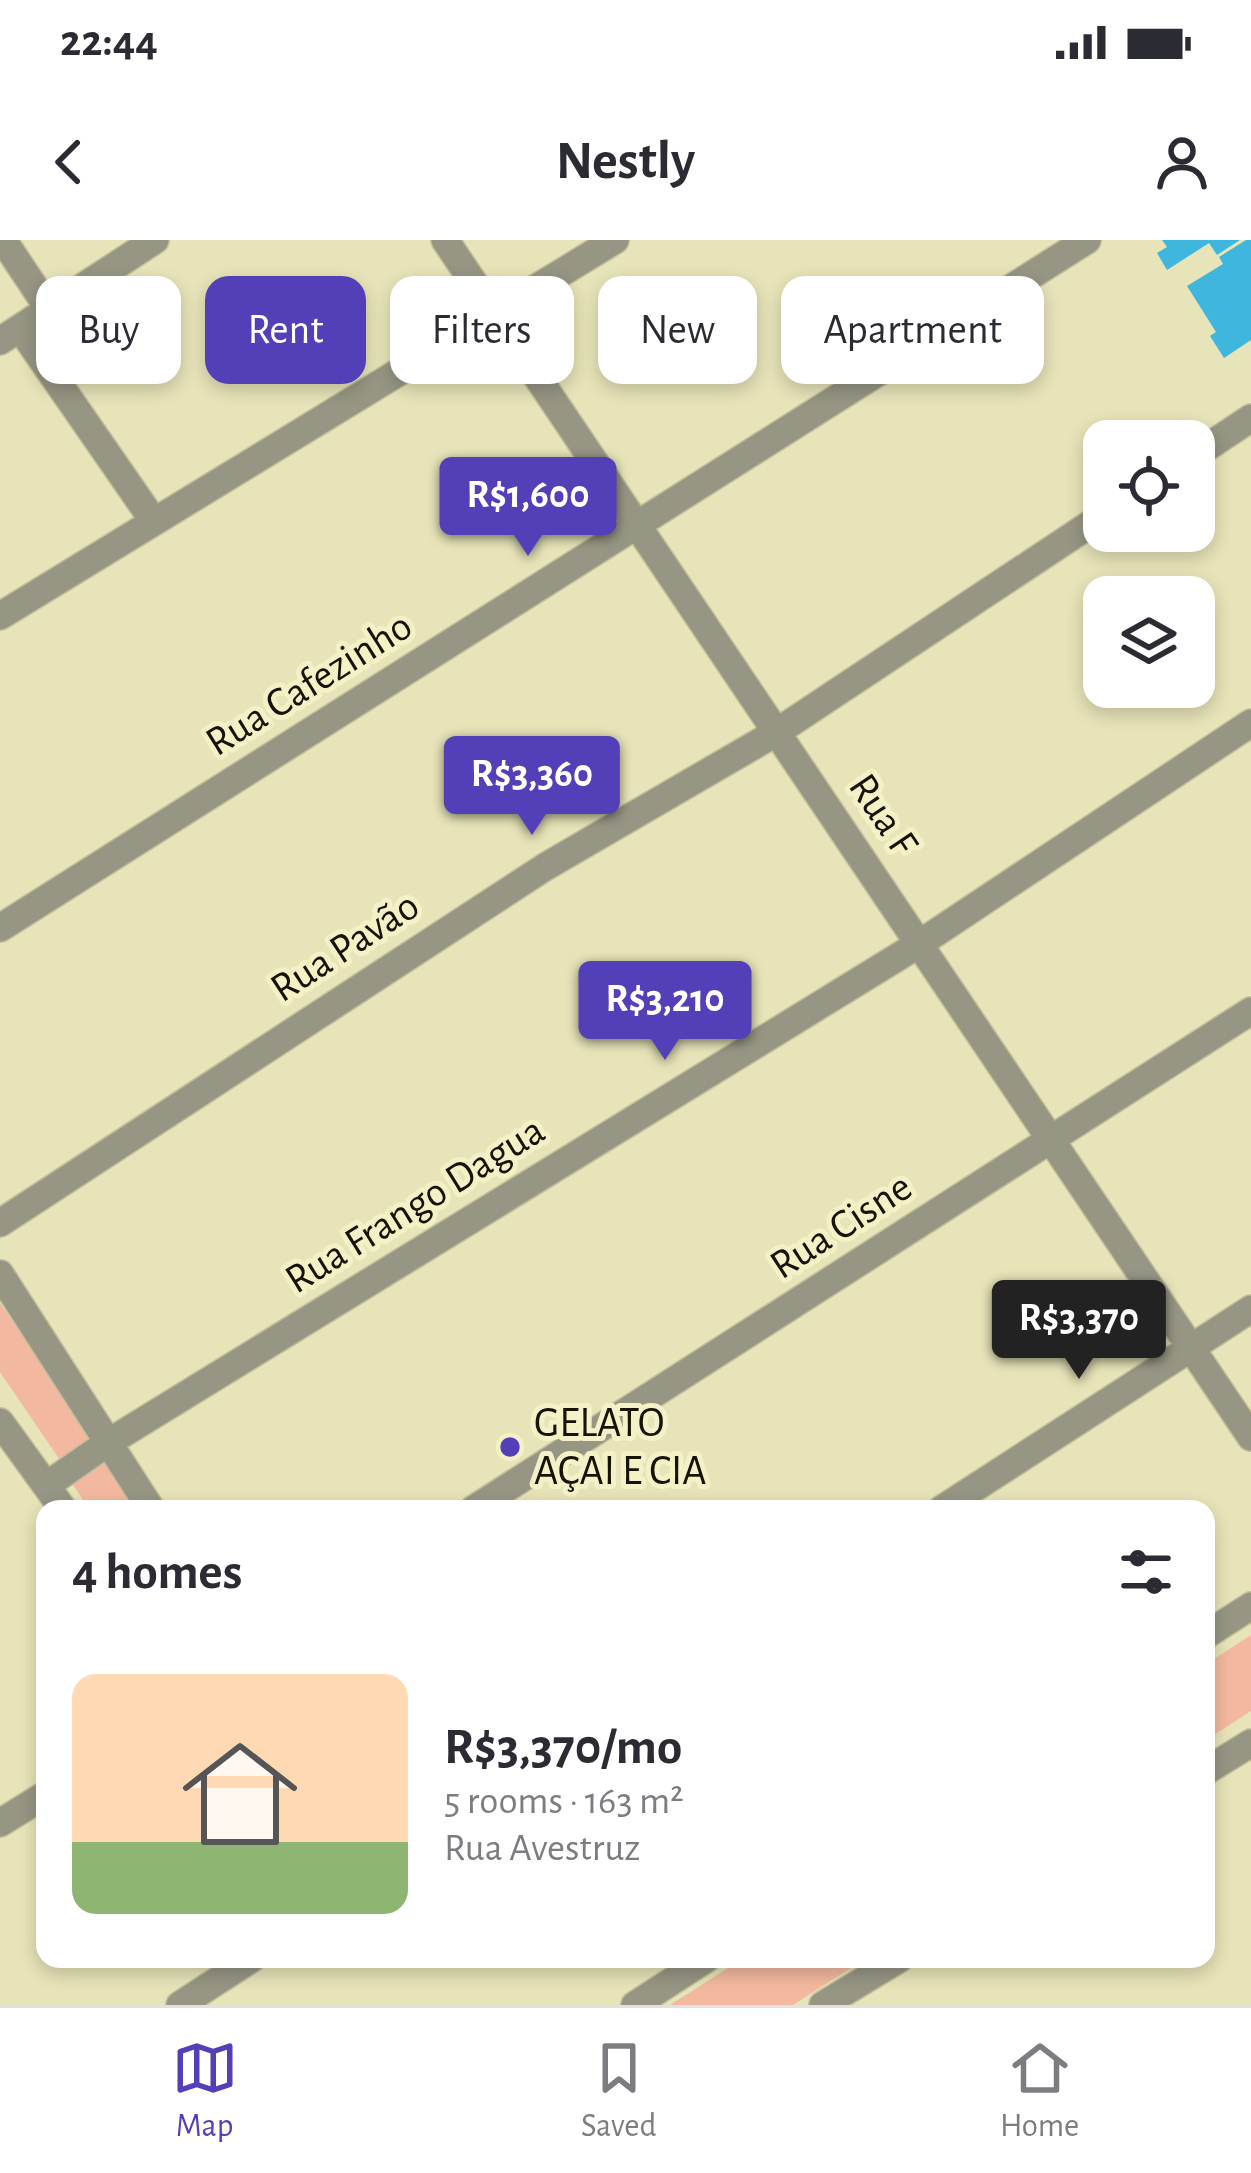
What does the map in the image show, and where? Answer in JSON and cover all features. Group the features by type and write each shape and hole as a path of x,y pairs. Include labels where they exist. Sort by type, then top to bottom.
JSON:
{"street":[{"path":"3,240 36,289"},
{"path":"102,276 155,240"},
{"name":"Rua F","path":"445,240 469,276"},
{"path":"559,276 615,240"},
{"name":"Rua Cafezinho","path":"0,928 1087,240"},
{"path":"36,320 10,335 153,520"},
{"path":"0,616 390,379"},
{"name":"Rua F","path":"542,384 1251,1437"},
{"path":"1215,442 1251,418"},
{"name":"Rua Pavão","path":"0,1223 545,868 777,732 1083,529"},
{"name":"Rua Frango Dagua","path":"47,1485 106,1444 919,944 1251,723"},
{"name":"Rua Cisne","path":"488,1500 1251,1011"},
{"path":"0,1274 145,1500"},
{"path":"956,1500 1251,1309"},
{"path":"0,1422 11,1462 47,1485 58,1500"},
{"path":"1215,1629 1251,1606"},
{"path":"1215,1765 1251,1743"},
{"path":"0,1823 36,1801"},
{"path":"180,2005 237,1968"},
{"path":"635,2005 692,1968"},
{"path":"824,2005 884,1968"}],"shaded area":[{"path":"0,1303 94,1442 62,1463 0,1372"},
{"path":"100,1456 129,1500 83,1500 68,1477"},
{"path":"1251,1635 1251,1711 1215,1734 1215,1658"},
{"path":"728,1968 851,1968 793,2005 670,2005"}],"building":[{"path":"1162,240 1240,240 1217,255 1209,243 1167,270 1157,253 1167,247"},
{"path":"1251,240 1251,340 1224,358 1210,336 1216,332 1187,286 1223,264 1219,257"}],"place":[{"name":"GELATO AÇAI E CIA","path":"510,1447"}]}
